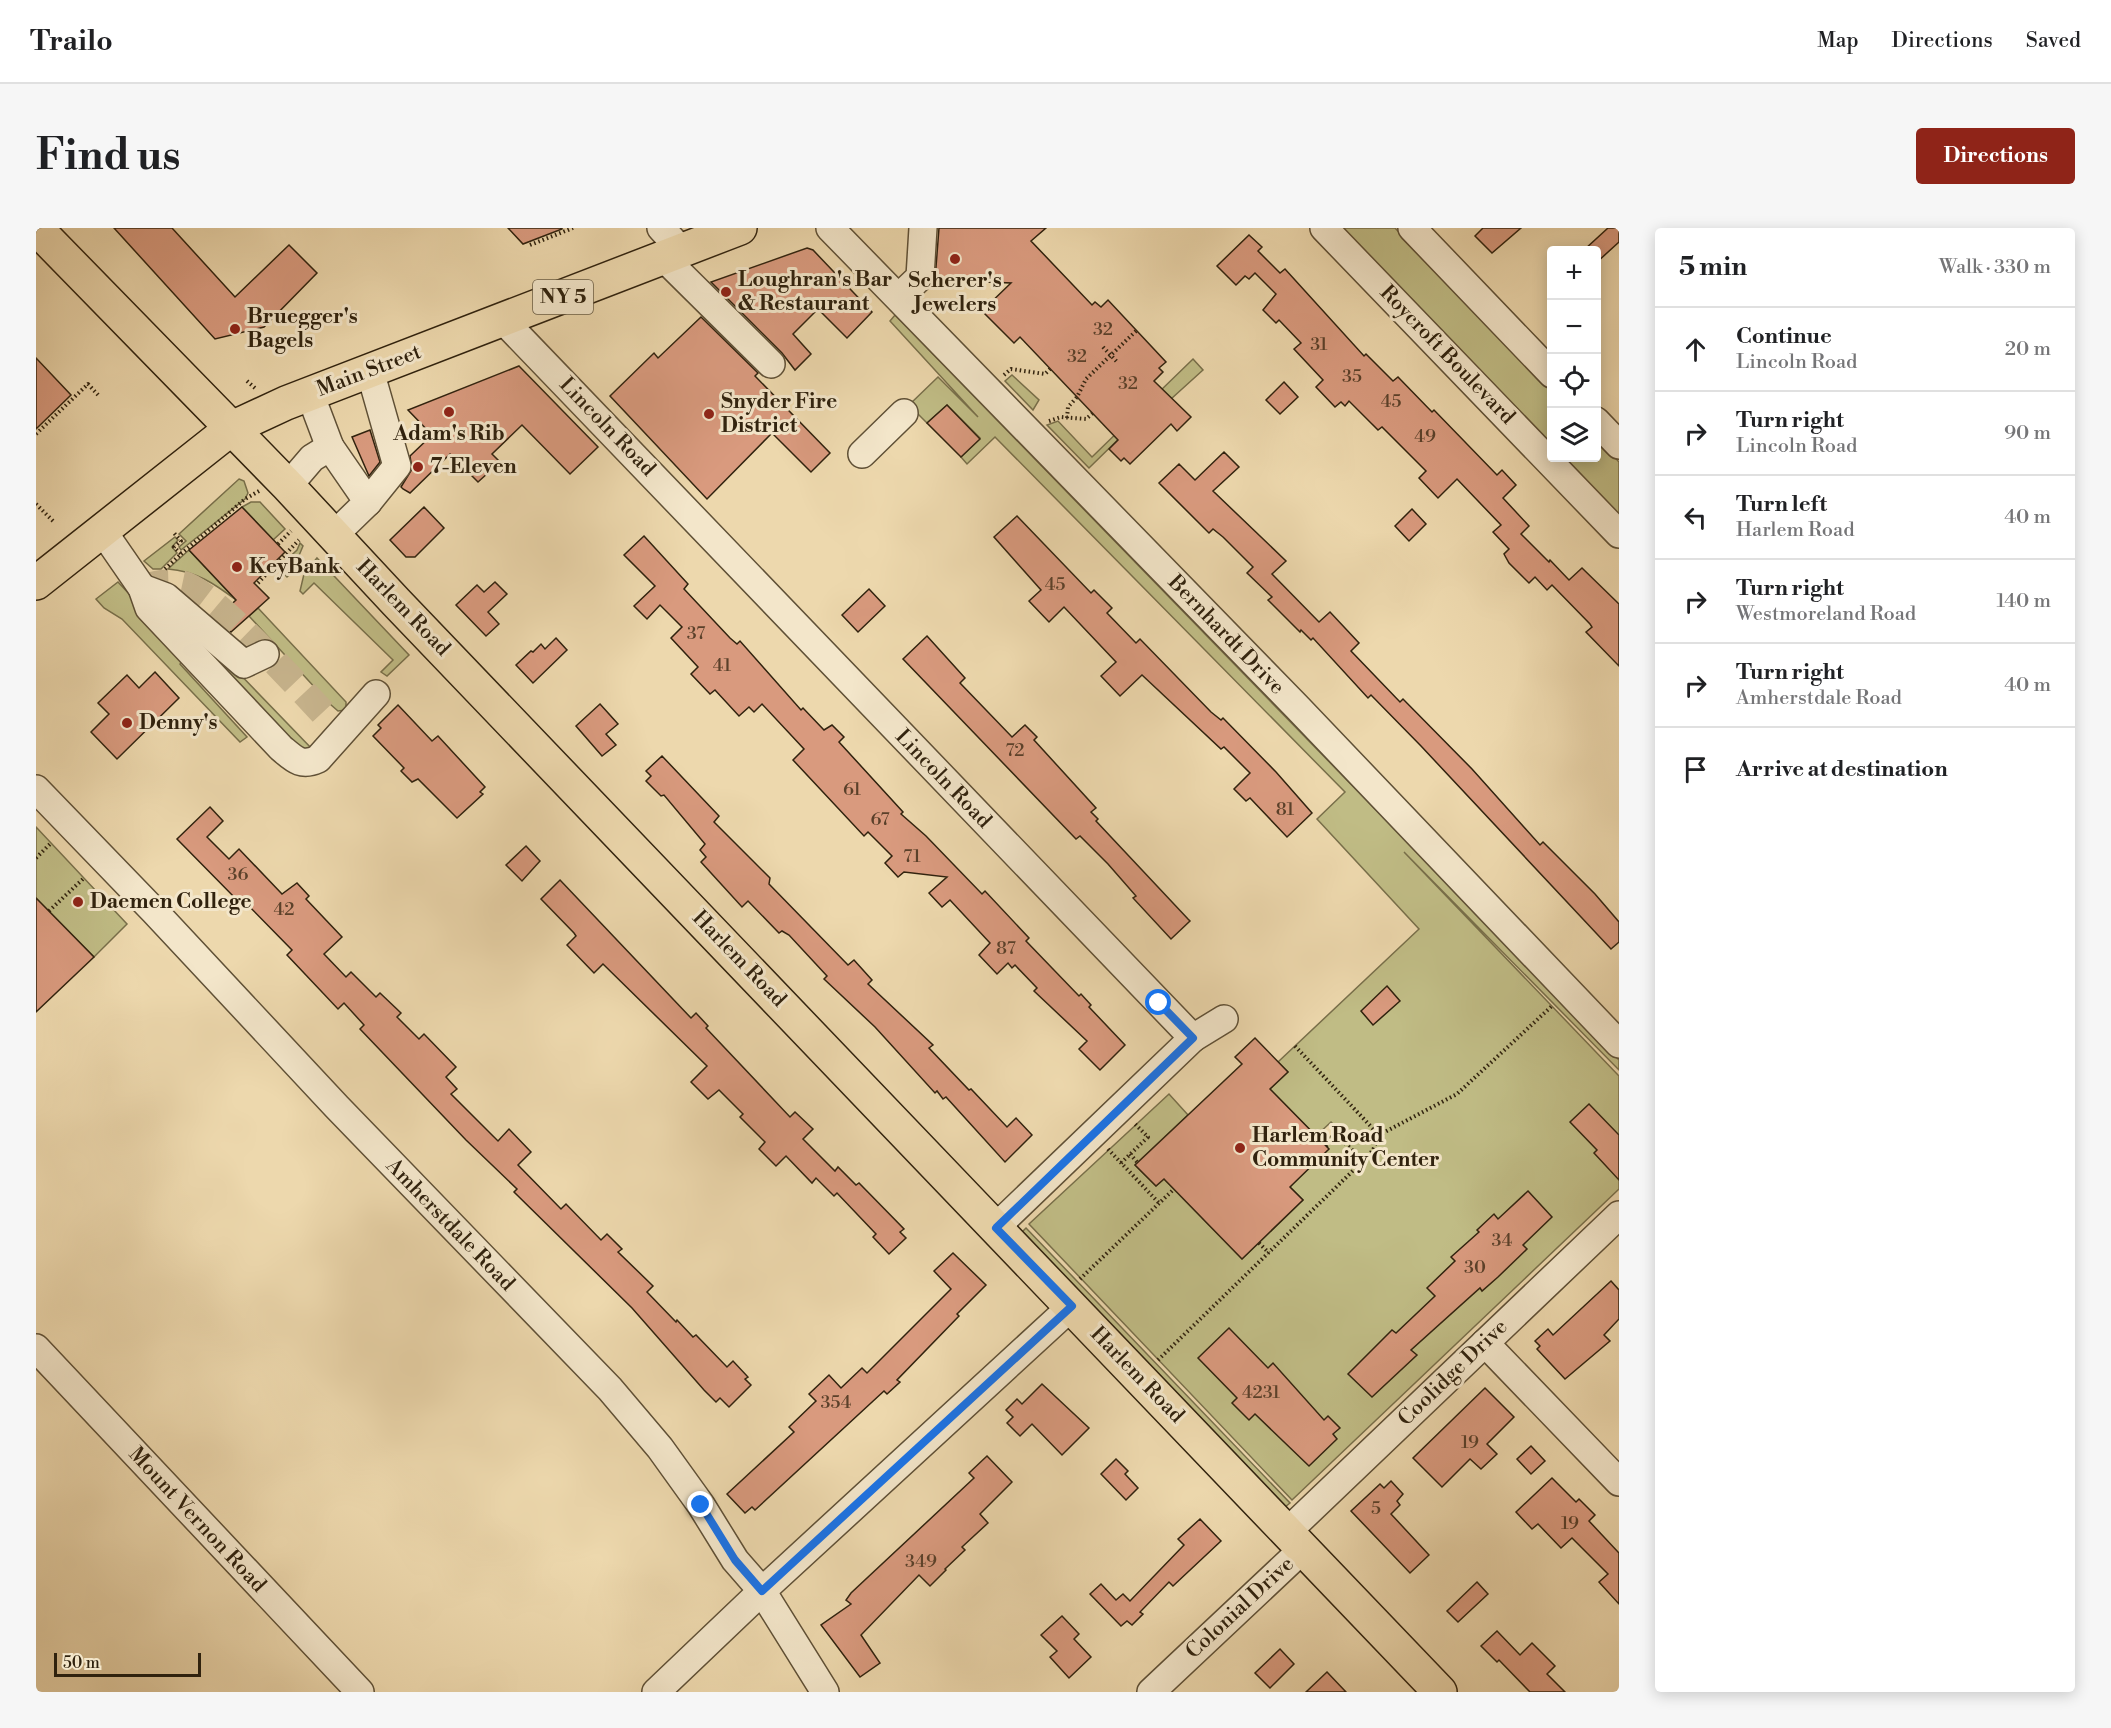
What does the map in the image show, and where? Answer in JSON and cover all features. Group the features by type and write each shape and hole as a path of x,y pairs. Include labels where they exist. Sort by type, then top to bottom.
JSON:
{"main road":[{"name":"Harlem Road","path":"36,228 288,486 996,1228 1072,1296 1295,1540 1440,1692"},
{"name":"Main Street","path":"36,584 232,428 310,394 503,320 669,245 740,228"}],"street":[{"name":"Bernhardt Drive","path":"830,228 1619,1044"},
{"path":"899,297 920,277 923,228"},
{"name":"Roycroft Boulevard","path":"1324,228 1619,534"},
{"path":"1412,228 1547,370"},
{"path":"669,245 749,343 771,364"},
{"name":"Lincoln Road","path":"503,320 1193,1038"},
{"path":"334,535 368,502 397,466 370,371"},
{"path":"310,394 330,447 368,502"},
{"path":"862,454 904,413"},
{"path":"1601,426 1619,445"},
{"path":"288,486 312,458 330,447"},
{"path":"102,530 142,588 144,599 162,622 281,748 298,762 308,764 318,759 360,709 376,694"},
{"path":"142,588 166,597 244,664 265,654"},
{"name":"Amherstdale Road","path":"36,789 362,1133 610,1389 660,1448 701,1505 735,1560 762,1591 825,1692"},
{"path":"996,1228 1193,1038 1224,1019"},
{"name":"Coolidge Drive","path":"1295,1540 1485,1343 1619,1215"},
{"path":"656,1692 1072,1296"},
{"path":"1485,1343 1619,1482"},
{"name":"Mount Vernon Road","path":"36,1347 360,1692"},
{"name":"Colonial Drive","path":"1151,1692 1295,1540"}],"path":[{"path":"530,244 573,228"},
{"path":"1066,418 1068,407 1077,397 1086,379 1136,331"},
{"path":"1103,347 1118,363"},
{"path":"1001,377 1011,369 1045,375 1050,369"},
{"path":"247,381 255,388"},
{"path":"36,434 88,384 99,396"},
{"path":"1046,423 1054,418 1086,419 1093,413"},
{"path":"165,569 245,499 257,494"},
{"path":"36,504 54,522"},
{"path":"278,544 291,531"},
{"path":"174,533 181,541 174,547 181,554"},
{"path":"258,583 299,540"},
{"path":"36,858 51,843"},
{"path":"49,911 84,878"},
{"path":"1156,1361 1363,1161 1373,1150 1379,1135 1457,1094 1554,1004"},
{"path":"1294,1046 1379,1135"},
{"path":"1121,1163 1148,1137 1134,1123"},
{"path":"1326,1146 1337,1134 1363,1161"},
{"path":"1107,1148 1160,1203"},
{"path":"1130,1154 1138,1163"},
{"path":"1072,1296 1174,1189"},
{"path":"1259,1243 1269,1253"}],"shaded area":[{"path":"1337,228 1395,228 1547,387 1547,448"},
{"path":"895,315 1619,1060 1619,1070 1404,852 1619,1076 1619,1189 1292,1500 1029,1224 1169,1094 1188,1115 1135,1165 1156,1186 1164,1179 1242,1259 1303,1200 1290,1187 1323,1144 1338,1129 1331,1122 1316,1136 1270,1089 1288,1072 1278,1062 1419,929 1317,819 1345,792 995,437 967,464 961,457 980,438 947,405 927,423 909,405 938,377 978,417 890,321"},
{"path":"1193,359 1203,370 1140,427 1135,423 1089,468 1047,425 1058,421 1092,457"},
{"path":"1012,375 1039,400 1033,410 1005,381"},
{"path":"1601,442 1619,462 1619,523 1561,462 1601,462"},
{"path":"239,479 244,481 248,493 245,499 181,550 179,547 186,541 179,534"},
{"path":"251,502 260,502 285,529 273,540 242,507"},
{"path":"175,537 178,540 172,547 177,553 161,569 153,569 144,561"},
{"path":"300,543 303,546 292,572 287,577 278,568 297,550"},
{"path":"189,550 236,600 205,579 187,572 168,569"},
{"path":"317,558 409,655 387,676 381,672 393,660 314,583 303,594 300,591 304,574"},
{"path":"118,582 185,654 180,664 247,737 240,742 122,619 104,608 96,599"},
{"path":"157,599 232,666 313,750 304,758"},
{"path":"258,608 346,702 346,710 338,711 330,704 249,616"},
{"path":"36,827 127,924 94,957 36,898"},
{"path":"1026,1228 1290,1503 1285,1507 1022,1232"}],"building":[{"path":"114,228 172,228 235,297 289,245 317,273 264,327 215,339"},
{"path":"508,228 562,228 562,229 523,244"},
{"path":"939,228 1046,228 1031,241 1092,305 1095,302 1101,307 1108,300 1166,362 1159,368 1163,372 1154,381 1191,417 1177,431 1171,424 1130,464 1124,458 1121,461 1109,449 1118,440 1020,337 1014,343 982,311 1011,283 935,280"},
{"path":"1483,228 1521,228 1492,253 1475,236"},
{"path":"1608,228 1619,228 1619,242 1601,258 1601,246 1588,246"},
{"path":"1249,235 1262,247 1258,251 1280,273 1285,269 1364,356 1366,354 1393,381 1398,377 1432,412 1434,410 1497,475 1502,470 1516,485 1503,498 1529,526 1521,534 1549,562 1550,560 1569,580 1582,568 1619,604 1619,666 1586,632 1592,627 1590,624 1552,585 1547,590 1535,577 1529,583 1509,563 1504,554 1509,549 1493,532 1501,525 1457,479 1438,498 1419,478 1426,471 1382,427 1378,430 1349,401 1345,406 1341,402 1335,407 1316,387 1323,380 1294,349 1301,343 1279,320 1276,323 1263,310 1276,294 1255,273 1249,279 1245,276 1236,285 1217,266"},
{"path":"807,248 813,250 872,312 847,338 818,309 793,334 811,354 795,370 782,353 711,282"},
{"name":"Snyder Fire District","path":"701,317 758,373 755,376 830,453 811,472 772,433 707,499 610,396 654,353 658,358"},
{"path":"36,358 71,395 36,429"},
{"path":"519,366 598,447 570,474 522,425 492,454 500,462 478,482 450,454 410,493 403,489 401,487 412,469 410,456 432,435 408,410"},
{"path":"1284,382 1298,397 1280,414 1266,400"},
{"path":"947,405 980,439 961,457 927,423"},
{"path":"370,430 380,462 369,476 352,437"},
{"path":"1224,452 1239,467 1213,491 1286,561 1272,574 1319,622 1330,612 1359,643 1351,651 1400,702 1403,699 1472,769 1540,845 1543,842 1595,894 1619,922 1619,942 1611,949 1371,695 1368,698 1313,638 1311,640 1301,630 1300,632 1268,600 1272,597 1247,573 1253,567 1213,529 1209,533 1159,483 1179,464 1195,480"},
{"name":"KeyBank","path":"242,507 285,552 254,583 269,598 231,632 216,619 236,600 189,550"},
{"path":"424,507 444,528 415,557 406,557 390,540"},
{"path":"1412,509 1426,524 1409,541 1395,526"},
{"path":"1017,516 1091,593 1094,590 1112,608 1107,613 1136,643 1140,639 1211,712 1221,720 1223,718 1312,813 1287,837 1250,798 1246,801 1234,789 1250,773 1224,747 1221,749 1142,675 1120,696 1101,676 1116,662 1064,607 1049,622 1029,601 1041,590 994,537"},
{"path":"644,536 688,584 684,589 730,638 737,644 740,641 801,710 803,708 824,730 832,725 844,737 839,742 903,812 901,814 926,836 982,894 985,891 1029,938 1026,941 1079,996 1081,994 1091,1005 1089,1007 1125,1045 1100,1070 1079,1049 1087,1041 1034,991 1037,988 1015,965 1012,968 1008,963 997,974 979,955 990,943 950,900 942,907 929,893 947,877 904,872 898,877 885,863 892,856 868,832 864,836 793,760 804,749 762,704 754,712 749,707 739,716 715,690 710,694 691,674 698,667 671,638 682,627 660,605 647,619 634,606 655,586 624,555"},
{"path":"495,582 507,594 488,612 499,624 486,636 456,605 477,585 484,592"},
{"path":"869,589 885,606 858,632 842,615"},
{"path":"927,636 965,678 960,683 1012,737 1025,725 1037,737 1034,740 1096,808 1091,812 1098,819 1096,821 1190,921 1171,939 1133,898 1136,896 1108,864 1080,836 1076,839 903,659"},
{"path":"556,638 567,650 533,683 516,665 541,644 545,649"},
{"name":"Denny's","path":"155,672 179,698 117,759 91,732 109,714 98,703 127,675 139,688"},
{"path":"600,704 618,724 606,734 616,745 602,756 576,726"},
{"path":"398,705 432,741 438,736 485,787 480,792 483,794 457,818 418,779 412,782 401,771 404,768 373,736 381,728 378,725"},
{"path":"662,756 719,816 714,822 770,878 769,884 848,965 854,960 872,980 868,984 933,1045 929,1048 969,1090 971,1089 1007,1127 1016,1118 1032,1135 1005,1162 946,1097 943,1099 937,1091 935,1093 875,1027 824,979 827,976 789,935 782,931 779,933 748,901 742,907 701,862 706,857 700,850 705,844 664,795 661,796 646,781 651,776 646,771"},
{"path":"210,807 223,821 207,837 229,859 239,849 282,894 297,883 309,896 306,899 342,937 324,954 346,977 351,972 376,997 380,993 401,1013 397,1017 419,1039 424,1034 456,1067 446,1077 457,1089 451,1094 498,1141 509,1129 531,1152 518,1165 561,1209 566,1204 601,1240 607,1234 622,1249 618,1252 653,1286 647,1292 676,1322 677,1320 693,1337 696,1335 727,1367 733,1361 748,1377 745,1379 751,1385 729,1407 720,1398 716,1402 704,1390 632,1308 514,1192 517,1189 466,1140 360,1029 364,1025 344,1003 338,1009 287,955 292,950 241,898 238,901 177,839"},
{"path":"526,846 540,861 522,881 506,865"},
{"path":"560,880 691,1018 696,1013 708,1026 706,1028 790,1117 795,1112 813,1129 803,1139 835,1171 838,1167 856,1185 859,1183 904,1229 900,1232 906,1238 889,1254 873,1237 876,1234 837,1193 834,1196 816,1178 812,1183 786,1156 776,1166 759,1149 765,1142 740,1117 743,1114 719,1090 708,1099 691,1082 707,1066 603,964 594,973 567,945 576,936 541,899"},
{"path":"36,898 94,957 36,1012"},
{"path":"1387,986 1400,1001 1373,1025 1361,1011"},
{"name":"Harlem Road Community Center","path":"1255,1038 1288,1072 1270,1089 1329,1149 1290,1187 1303,1200 1242,1259 1164,1179 1156,1186 1135,1165 1242,1064 1235,1057"},
{"path":"1589,1104 1619,1135 1619,1180 1594,1153 1597,1150 1570,1122"},
{"path":"1528,1191 1552,1217 1523,1245 1527,1249 1498,1277 1482,1291 1480,1288 1411,1350 1417,1355 1372,1397 1348,1374 1392,1330 1396,1333 1435,1296 1427,1288 1455,1261 1451,1257 1479,1232 1477,1230 1494,1214 1498,1219"},
{"path":"953,1253 986,1285 897,1380 900,1382 887,1394 884,1391 755,1510 752,1507 745,1513 727,1494 794,1432 789,1427 816,1401 809,1394 829,1375 841,1388 862,1368 867,1373 951,1289 934,1271"},
{"path":"1611,1281 1619,1290 1619,1319 1604,1335 1610,1341 1565,1379 1537,1349 1540,1346 1535,1341 1548,1329 1553,1335"},
{"path":"1229,1328 1268,1368 1273,1363 1324,1420 1328,1416 1340,1428 1333,1434 1337,1439 1309,1466 1255,1414 1249,1420 1232,1403 1237,1398 1198,1358"},
{"path":"1042,1384 1089,1428 1062,1455 1032,1424 1020,1436 1007,1423 1013,1417 1006,1410 1017,1399 1022,1404"},
{"path":"1485,1388 1514,1417 1487,1444 1497,1454 1481,1469 1470,1459 1442,1487 1413,1458"},
{"path":"1531,1446 1545,1461 1531,1474 1517,1459"},
{"path":"987,1456 1012,1482 980,1514 988,1523 962,1547 965,1550 946,1570 930,1586 919,1575 861,1635 880,1663 860,1677 821,1625 851,1604 846,1600 851,1593 974,1478 969,1473"},
{"path":"1116,1459 1128,1471 1125,1474 1138,1488 1126,1500 1101,1474"},
{"path":"1552,1478 1576,1502 1579,1499 1595,1515 1589,1521 1619,1553 1619,1604 1599,1582 1608,1574 1572,1538 1561,1548 1538,1524 1532,1529 1516,1512"},
{"path":"1391,1481 1403,1494 1397,1501 1400,1505 1391,1514 1429,1555 1410,1573 1351,1511 1380,1484 1384,1488"},
{"path":"1200,1519 1221,1541 1173,1586 1169,1582 1140,1612 1143,1614 1132,1625 1127,1621 1121,1626 1090,1594 1101,1584 1116,1600 1123,1594 1130,1601 1184,1545 1178,1539"},
{"path":"1477,1582 1488,1594 1458,1622 1447,1611"},
{"path":"1062,1616 1079,1634 1074,1639 1091,1657 1069,1678 1050,1657 1057,1651 1041,1635"},
{"path":"1497,1631 1520,1655 1532,1643 1555,1666 1547,1674 1565,1692 1530,1692 1499,1660 1497,1662 1481,1646"},
{"path":"1280,1649 1294,1664 1270,1688 1255,1673"},
{"path":"1327,1672 1346,1692 1306,1692"}],"tunnel":[{"path":"142,588 172,583 182,584 197,591 238,626 340,731"}],"place":[{"name":"Scherer's Jewelers","path":"955,259"},
{"name":"Loughran's Bar & Restaurant","path":"726,292"},
{"name":"Bruegger's Bagels","path":"235,329"},
{"name":"Adam's Rib","path":"449,412"},
{"name":"Snyder Fire District","path":"709,414"},
{"name":"7-Eleven","path":"418,467"},
{"name":"KeyBank","path":"237,567"},
{"name":"Denny's","path":"127,723"},
{"name":"Daemen College","path":"78,902"},
{"name":"Harlem Road Community Center","path":"1240,1148"}],"route":[{"path":"701,1505 735,1560 762,1591 1072,1306 996,1228 1193,1038 1159,1003"}]}
